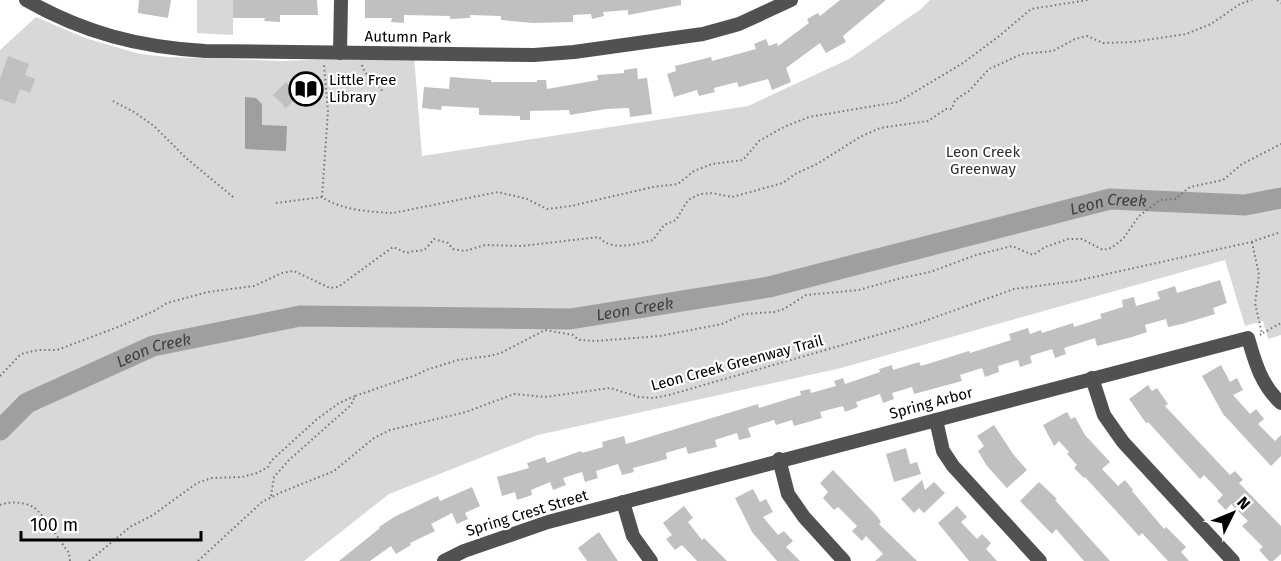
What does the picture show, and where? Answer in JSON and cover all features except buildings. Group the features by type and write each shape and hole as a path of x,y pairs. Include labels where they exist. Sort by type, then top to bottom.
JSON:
{"street":[{"name":"Autumn Park","path":"26,0 60,18 95,32 131,42 167,48 534,55 666,41 703,34 739,24 791,0"},
{"path":"340,53 341,0"},
{"path":"1255,336 1258,371 1281,403"},
{"name":"Spring Arbor","path":"622,502 1255,336"},
{"path":"1092,378 1104,415 1123,442 1233,561"},
{"path":"936,420 943,451 953,466 1040,561"},
{"path":"779,459 788,494 804,517 844,561"},
{"path":"622,502 633,536 651,561"},
{"name":"Spring Crest Street","path":"446,560 464,550 506,535 622,502"}],"path":[{"path":"276,203 322,197 332,204 376,213 393,213 498,192 527,199 547,209 678,184 694,171 712,164 743,160 759,141 784,127 809,117 898,102 963,63 998,38 1031,9 1088,0"},
{"path":"0,375 21,354 38,350 57,350 136,319 167,303 208,292 254,286 282,273 294,271 330,288 338,287 393,247 407,253 413,250 422,251 434,239 448,243 453,249 465,251 485,245 521,246 599,237 603,242 617,246 652,240 664,225 676,220 688,200 712,193 732,197 765,189 783,183 860,137 880,128 928,121 946,109 952,109 955,100 969,91 989,69 1022,54 1053,51 1075,39 1088,36 1103,43 1133,42 1186,34 1211,24 1240,4 1252,0"},
{"path":"1277,0 1281,3"},
{"path":"322,197 328,111 324,62"},
{"path":"362,63 363,71 381,87 382,93"},
{"path":"113,101 154,126 186,158 233,197"},
{"path":"89,561 130,527 153,515 197,483 227,476 242,477 268,467 316,420 339,403 426,370 458,360 501,353 545,330 573,335 579,340 596,341 660,336 722,324 744,314 784,309 806,295 859,290 930,272 976,255 1012,246 1033,255 1045,247 1068,239 1082,239 1103,250 1111,248 1123,239 1139,216 1160,200 1175,199 1190,187 1223,180 1242,164 1281,144"},
{"name":"Leon Creek Greenway Trail","path":"198,561 262,502 271,496 334,471 381,434 466,412 514,394 545,397 610,388 639,397 652,398 669,395 919,323 1014,289 1076,281 1251,242 1281,232"},
{"path":"1251,242 1259,275 1255,303 1255,336 1281,323"},
{"path":"271,496 274,477 289,460 351,405 355,396"},
{"path":"0,505 18,503 33,507 69,553 70,561"}],"green space":[{"path":"197,0 233,0 233,35 197,33"},
{"name":"Leon Creek Greenway","path":"930,0 1281,0 1281,335 1268,339 1263,321 1245,326 1225,260 841,368 538,435 389,494 304,561 0,561 0,50 36,17 85,38 140,54 168,57 282,61 414,56 422,156 748,106 849,59 921,9"}],"shaded area":[{"path":"245,97 256,98 262,104 262,125 287,126 286,151 245,149"}],"waterway":[{"name":"Leon Creek","path":"0,430 27,403 153,346 300,316 570,319 769,287 1110,199 1245,205 1281,198"}],"place":[{"name":"Little Free Library","path":"306,89"}]}
